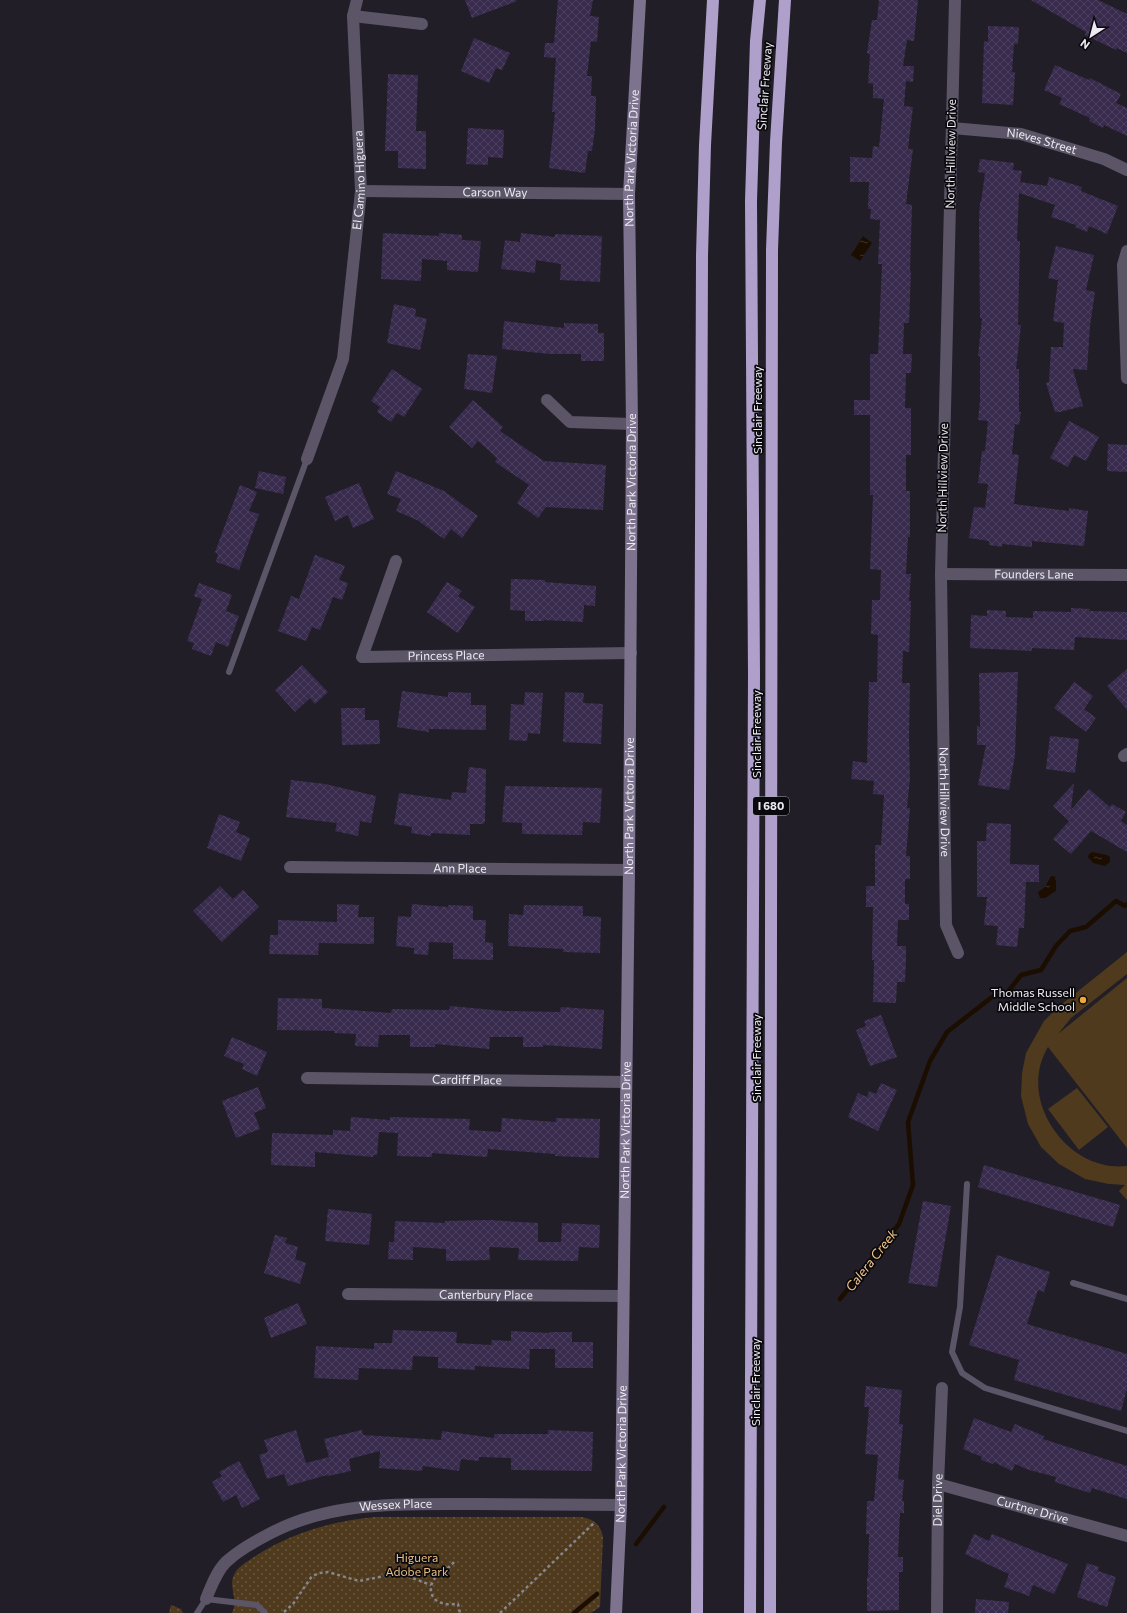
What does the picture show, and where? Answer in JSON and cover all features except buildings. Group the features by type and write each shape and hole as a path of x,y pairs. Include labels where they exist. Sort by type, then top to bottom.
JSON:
{"highway":[{"path":"697,1613 702,264 705,145 713,0"},
{"name":"I 680","path":"750,1613 754,682 751,201 756,41 760,0"},
{"name":"Sinclair Freeway","path":"770,1613 772,250 776,134 785,0"}],"street":[{"name":"El Camino Higuera","path":"307,459 343,359 361,191 353,16 356,0"},
{"name":"North Park Victoria Drive","path":"616,1613 621,1505 631,653 632,424 629,194 640,0"},
{"name":"North Hillview Drive","path":"955,0 941,574 946,925 958,953"},
{"path":"353,16 422,24"},
{"name":"Nieves Street","path":"952,128 1021,134 1104,159 1127,170"},
{"name":"Carson Way","path":"361,191 629,194"},
{"path":"1126,378 1123,264 1127,251"},
{"path":"547,400 570,422 632,424"},
{"name":"Princess Place","path":"396,561 362,657 631,653"},
{"name":"Founders Lane","path":"941,574 1127,575"},
{"name":"Ann Place","path":"290,867 629,870"},
{"name":"Cardiff Place","path":"307,1078 626,1082"},
{"name":"Canterbury Place","path":"348,1294 623,1296"},
{"name":"Diel Drive","path":"937,1613 938,1484 942,1388"},
{"name":"Curtner Drive","path":"938,1484 1127,1536"},
{"name":"Wessex Place","path":"206,1599 216,1576 226,1563 249,1544 293,1523 335,1510 371,1505 413,1504 621,1505"}],"lane":[{"path":"229,672 307,459"},
{"path":"967,1184 960,1307 952,1352 962,1373 985,1388 1127,1431"},
{"path":"1073,1283 1127,1299"},
{"path":"197,1613 206,1599 257,1605 265,1613"}],"path":[{"path":"500,1613 595,1522"},
{"path":"454,1562 446,1571 438,1576 431,1585 432,1596 440,1603 458,1604 460,1613"},
{"path":"283,1611 293,1604 312,1576 320,1573 328,1572 359,1581 390,1575 404,1575 431,1585"}],"green space":[{"path":"1127,952 1127,974 1071,1018 1058,1034 1127,978 1127,1148 1048,1047 1040,1068 1039,1089 1043,1110 1053,1129 1068,1145 1085,1158 1105,1165 1127,1166 1127,1200 1119,1191 1125,1185 1109,1184 1085,1179 1059,1164 1041,1147 1028,1124 1021,1096 1022,1073 1026,1053 1044,1021 1057,1008"},
{"path":"1077,1088 1108,1127 1079,1150 1048,1109"},
{"name":"Higuera Adobe Park","path":"375,1517 580,1517 589,1519 596,1523 603,1537 600,1607 591,1613 232,1613 234,1603 232,1580 240,1567 282,1541 297,1535 327,1525"},
{"path":"171,1605 181,1609 183,1613 169,1613"}],"water":[{"path":"863,236 872,243 860,261 851,255"},
{"path":"1092,852 1107,855 1110,857 1110,862 1105,866 1093,863 1088,857"},
{"path":"1051,876 1056,877 1056,891 1045,898 1040,898 1038,892 1045,887"}],"waterway":[{"name":"Calera Creek","path":"840,1299 899,1224 913,1185 908,1122 930,1061 947,1032 992,997 1007,993 1021,975 1041,970 1056,946 1070,931 1086,927 1116,901 1125,906 1127,904"},
{"name":"Calera Creek","path":"636,1544 664,1507"},
{"name":"Calera Creek","path":"574,1613 597,1594"}],"place":[{"name":"Thomas Russell Middle School","path":"1083,1000"}]}
